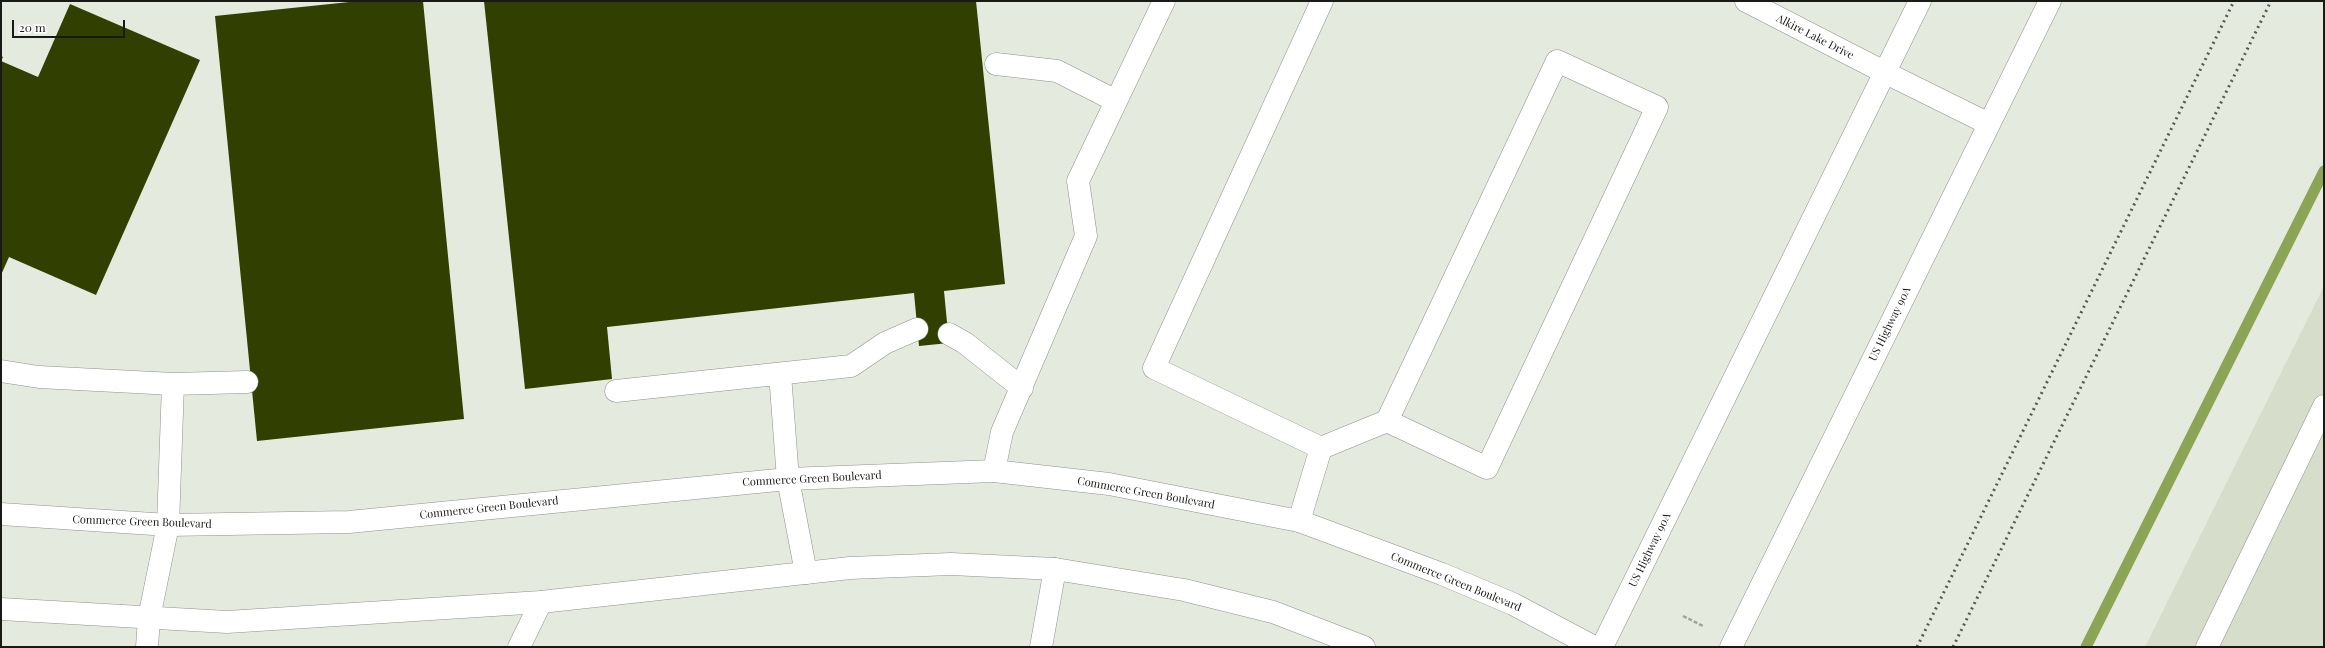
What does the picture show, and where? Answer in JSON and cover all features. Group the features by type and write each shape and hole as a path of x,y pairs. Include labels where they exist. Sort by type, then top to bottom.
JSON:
{"street":[{"path":"994,471 1002,432 1086,236 1078,181 1164,1"},
{"path":"1322,1 1154,368 1321,448 1387,420 1557,61 1657,107 1487,468 1387,420"},
{"name":"Alkire Lake Drive","path":"1746,1 1989,124"},
{"name":"US Highway 90A","path":"1602,647 1920,1"},
{"name":"US Highway 90A","path":"1731,647 2050,1"},
{"path":"996,64 1057,71 1116,101"},
{"path":"616,391 851,366 885,343 917,329"},
{"path":"949,334 965,343 1022,388"},
{"path":"1,371 40,377 173,384 247,382"},
{"path":"780,374 788,479 806,573"},
{"path":"147,647 149,618 168,525 173,384"},
{"path":"2207,647 2324,406"},
{"path":"1299,521 1321,448"},
{"name":"Commerce Green Boulevard","path":"1,514 168,525 349,522 788,479 994,471 1108,484 1299,521 1442,574 1513,604 1594,647"},
{"path":"1,610 227,622 541,602 850,568 951,564 1056,569 1184,590 1272,612 1364,647"},
{"path":"1041,647 1056,569"},
{"path":"519,647 541,602"}],"path":[{"path":"1683,616 1703,626"}],"shaded area":[{"path":"2324,286 2324,647 2145,647"}],"building":[{"path":"359,1 423,1 464,419 257,441 215,16"},
{"path":"484,1 976,1 1005,284 944,291 949,343 919,346 914,293 607,327 612,379 525,389"},
{"path":"70,4 200,60 96,295 9,257 1,275 1,61 38,77"}],"waterway":[{"path":"2086,647 2324,171"}],"railway":[{"path":"1917,647 2234,1"},
{"path":"1953,647 2271,1"}]}
